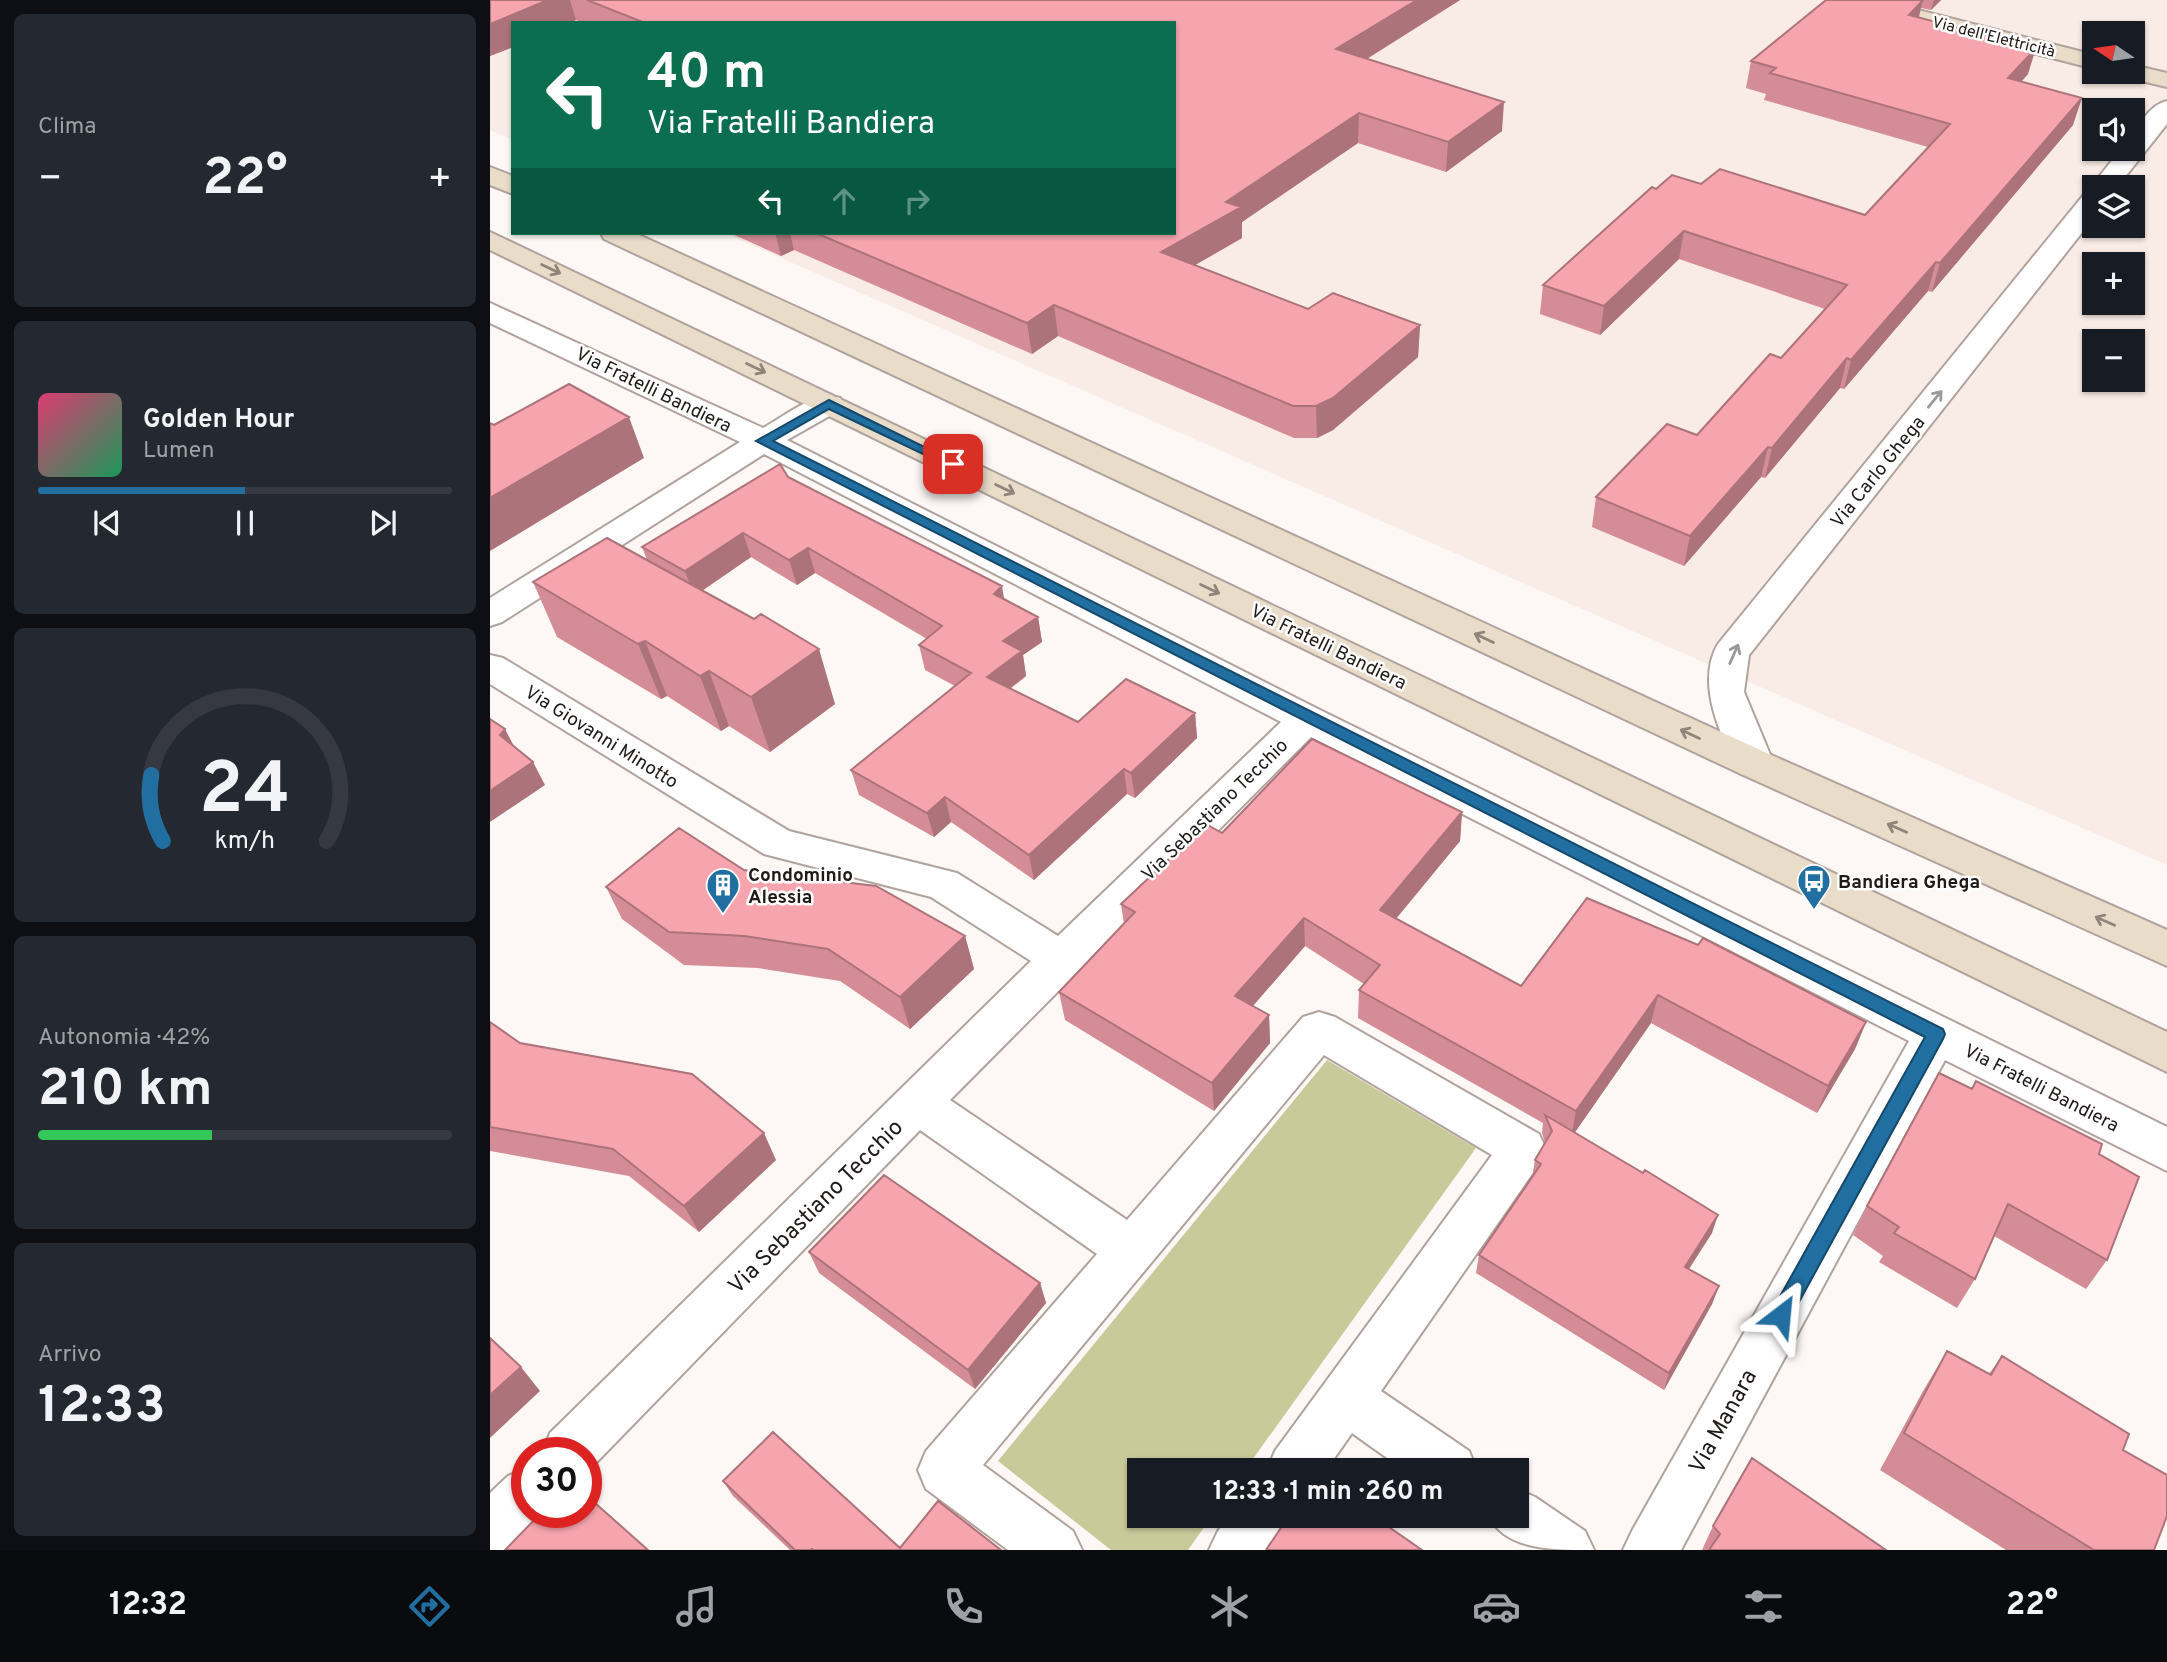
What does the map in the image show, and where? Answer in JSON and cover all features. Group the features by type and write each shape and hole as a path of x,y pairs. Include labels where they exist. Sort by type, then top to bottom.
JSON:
{"main road":[{"name":"Via dell'Elettricità","path":"1853,0 2082,59"},
{"path":"2146,75 2167,80"},
{"path":"490,175 511,185"},
{"path":"618,235 1755,764 2167,949"},
{"name":"Via Fratelli Bandiera","path":"490,240 2167,1053"}],"street":[{"path":"2114,175 2167,108"},
{"name":"Via Carlo Ghega","path":"1755,764 1726,692 1731,653 2082,214"},
{"name":"Via Fratelli Bandiera","path":"490,312 763,441 1307,719 2167,1150"},
{"path":"490,614 763,441 829,404"},
{"name":"Via Giovanni Minotto","path":"490,667 778,843 943,884 1061,959"},
{"name":"Via Sebastiano Tecchio","path":"584,1437 1061,959 1307,719"},
{"path":"1054,1550 946,1470 1319,1030 1523,1149 1303,1458"},
{"name":"Via Manara","path":"1651,1550 1936,1034"},
{"path":"917,1103 1130,1250"},
{"path":"1346,1398 1433,1458"},
{"path":"490,1531 511,1511"},
{"path":"1529,1525 1566,1550"},
{"path":"1237,1550 1253,1528"}],"shaded area":[{"path":"490,0 2167,0 2167,865 729,235 1176,235 1176,21 511,21 511,139 490,130"}],"green space":[{"path":"1327,1060 1476,1148 1254,1458 1127,1458 1127,1528 1204,1528 1188,1550 1111,1550 998,1461"}],"building":[{"path":"490,0 548,0 490,24"},
{"path":"587,0 1417,0 1336,49 1504,102 1448,142 1359,113 1226,202 1241,207 1161,252 1308,309 1333,293 1420,325 1333,398 1316,406 1293,406 1054,305 1027,323 821,235 1176,235 1176,21 640,21"},
{"path":"1826,0 1923,0 1909,15 2036,48 2008,78 2082,98 1940,263 1936,262 1851,360 1847,358 1772,448 1768,447 1690,536 1596,497 1667,424 1697,435 1770,354 1781,358 1847,285 1684,231 1604,306 1543,285 1652,187 1656,189 1672,175 1701,184 1720,169 1865,215 1950,124 1770,73 1776,68 1751,61"},
{"path":"569,384 629,417 490,498 490,423 494,425"},
{"path":"780,464 788,477 1002,586 994,594 1038,617 1003,641 1022,651 987,677 1078,722 1126,679 1195,713 1131,773 1124,769 1029,855 945,797 927,813 851,770 971,673 919,645 942,626 808,548 789,560 743,533 685,571 642,547"},
{"path":"607,538 754,619 761,614 819,649 751,697 709,671 700,676 645,641 638,644 533,582"},
{"path":"490,719 505,729 500,735 533,762 490,791"},
{"path":"1312,739 1462,812 1380,910 1521,986 1587,898 1698,945 1703,938 1866,1022 1828,1086 1658,995 1576,1111 1359,990 1380,965 1304,918 1235,996 1269,1015 1212,1083 1059,992 1135,912 1121,904 1206,824 1222,833"},
{"path":"679,828 744,870 876,886 965,936 900,997 828,949 744,936 669,932 606,887"},
{"path":"490,1022 520,1043 692,1074 764,1133 684,1206 613,1149 490,1127"},
{"path":"1939,1073 1972,1089 1976,1081 2102,1144 2099,1154 2139,1177 2107,1260 2008,1204 1975,1279 1894,1233 1899,1227 1867,1206"},
{"path":"1545,1115 1643,1173 1645,1170 1718,1215 1685,1267 1719,1286 1669,1373 1479,1255 1541,1164 1535,1160 1552,1131"},
{"path":"884,1175 1040,1283 968,1370 809,1252"},
{"path":"490,1338 521,1367 490,1395"},
{"path":"1947,1351 1991,1375 2002,1356 2129,1434 2123,1450 2167,1475 2167,1516 2154,1550 2094,1550 1904,1433"},
{"path":"773,1432 900,1548 938,1501 1001,1550 795,1550 723,1481"},
{"path":"1752,1458 1886,1550 1709,1550 1720,1534 1713,1526"},
{"path":"602,1509 648,1550 505,1550 526,1528 602,1528"},
{"path":"1281,1528 1390,1528 1422,1550 1266,1550"}],"place":[{"name":"Bandiera Ghega","path":"1814,911"},
{"name":"Condominio Alessia","path":"723,915"}],"route":[{"path":"953,464 829,404 763,441 1331,731 1936,1034 1781,1315"}]}
